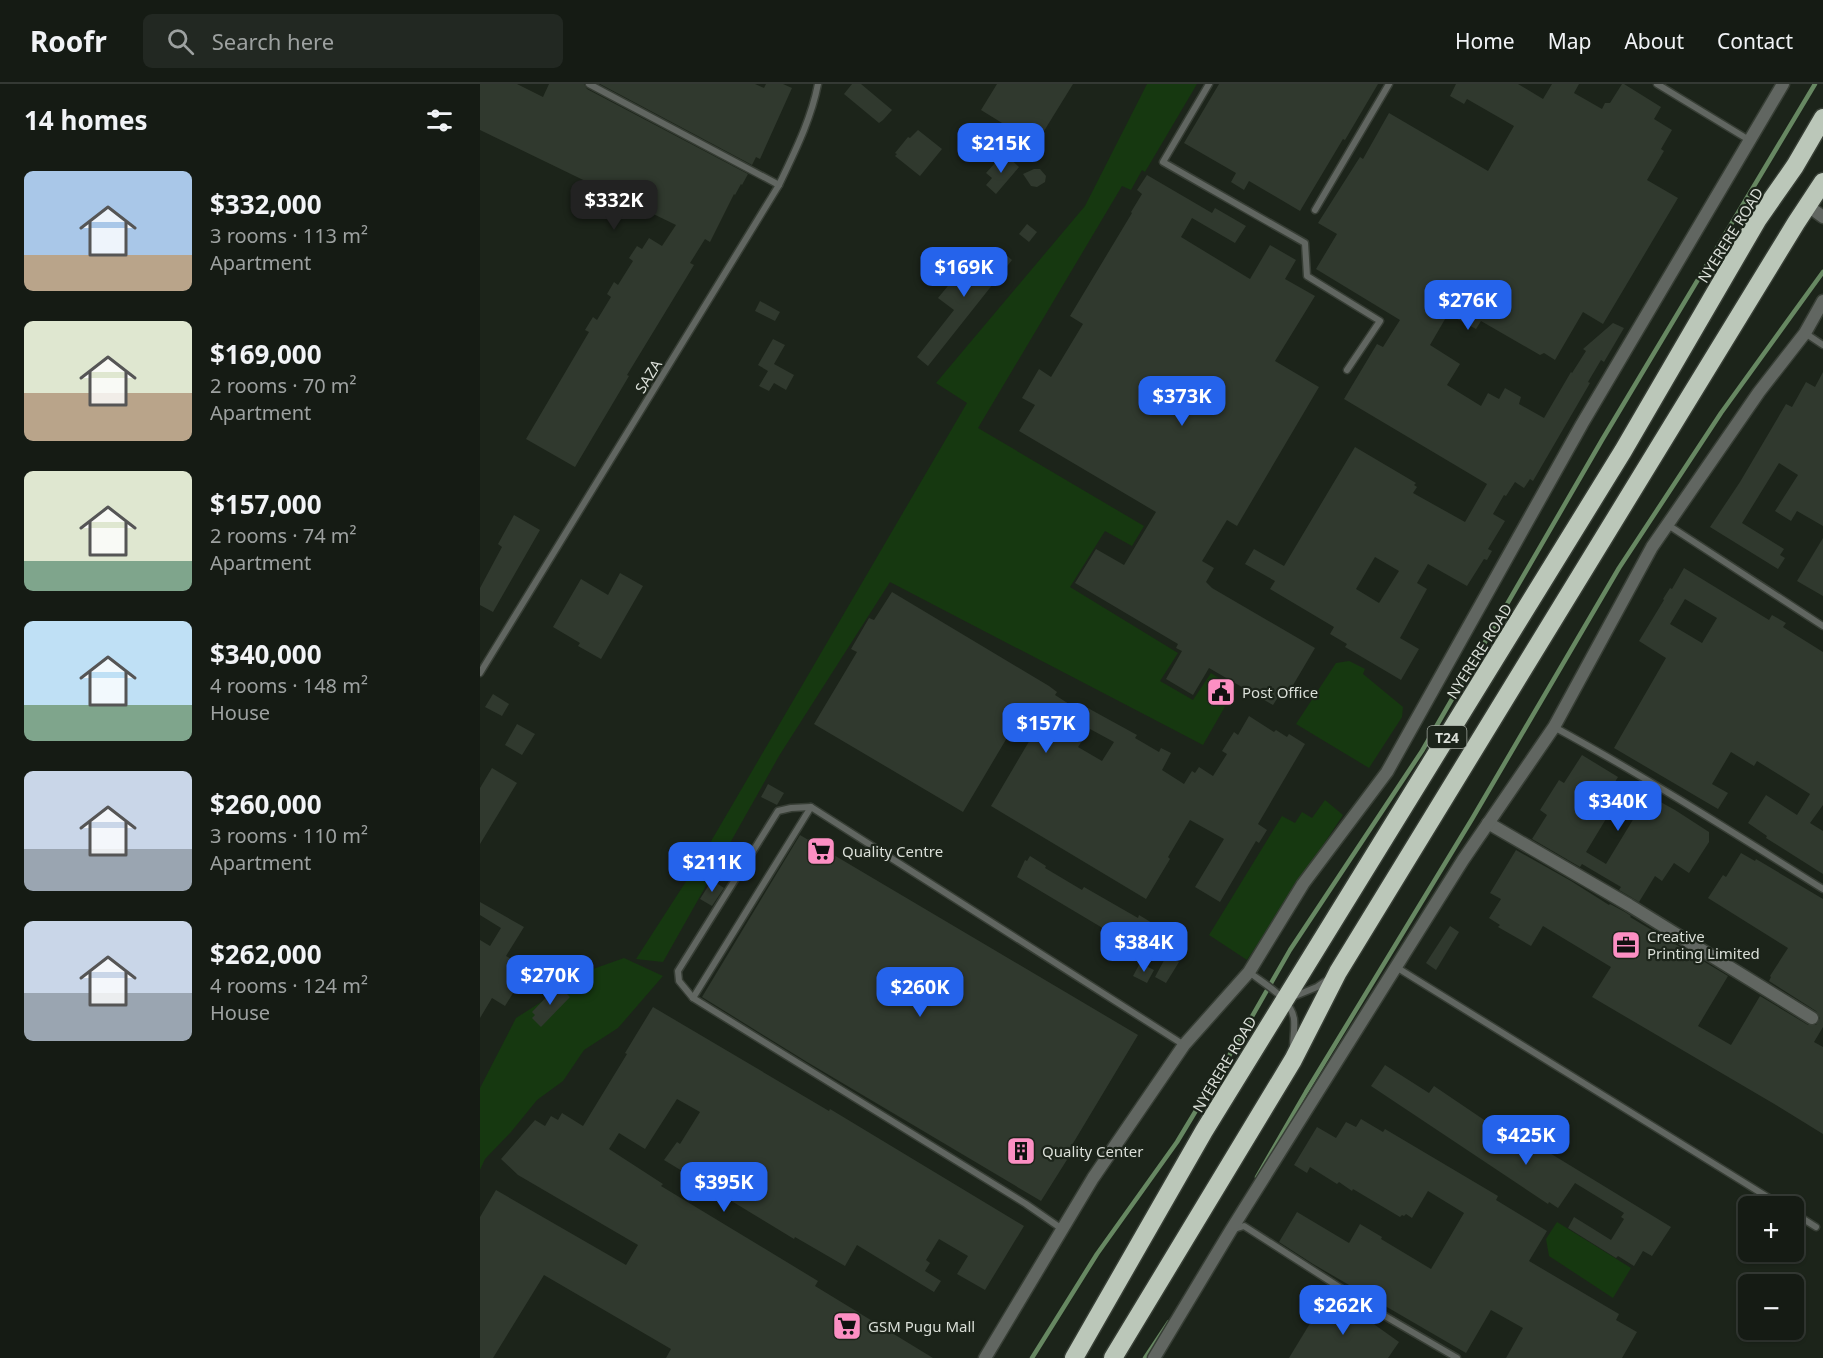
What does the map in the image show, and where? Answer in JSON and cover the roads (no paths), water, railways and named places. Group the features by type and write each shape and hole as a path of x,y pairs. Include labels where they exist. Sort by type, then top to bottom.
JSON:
{"highway":[{"name":"NYERERE ROAD","path":"1074,1358 1204,1131 1623,451 1758,219 1795,166 1823,118"},
{"name":"T24","path":"1113,1358 1293,1060 1338,972 1823,182"}],"street":[{"path":"985,1358 1094,1178 1184,1045 1249,972 1304,884 1387,772 1571,442 1783,84"},
{"path":"1808,206 1823,217"},
{"path":"1154,1358 1231,1230 1463,860 1554,727 1652,547 1759,392 1805,333 1823,301"},
{"path":"1488,823 1629,905 1812,1018"}],"lane":[{"path":"589,84 778,185"},
{"name":"SAZA","path":"480,673 778,185 814,103 818,84"},
{"path":"1209,84 1163,162 1305,243 1307,276 1380,321 1347,370"},
{"path":"1315,210 1389,84"},
{"path":"1657,84 1749,140"},
{"path":"1805,333 1823,345"},
{"path":"1668,525 1823,626"},
{"path":"1554,727 1674,795 1823,889"},
{"path":"693,998 811,807"},
{"path":"1062,1230 1026,1204 693,998 679,981 678,971 778,811 811,807 1184,1045"},
{"path":"1396,967 1766,1196"},
{"path":"1249,972 1284,1000 1294,1018 1293,1060"},
{"path":"1284,1000 1317,987 1338,972"},
{"path":"1804,1219 1816,1227"},
{"path":"1231,1230 1244,1226 1378,1312 1457,1358"}],"waterway":[{"path":"1032,1358 1097,1254 1177,1142 1290,950 1422,751 1602,440 1815,84"},
{"path":"1257,1177 1472,819 1619,568 1721,413 1823,272"},
{"path":"1145,1358 1169,1322"}],"place":[{"name":"Post Office","path":"1221,692"},
{"name":"Quality Centre","path":"821,851"},
{"name":"Creative Printing Limited","path":"1626,945"},
{"name":"Quality Center","path":"1021,1151"},
{"name":"GSM Pugu Mall","path":"847,1326"}]}
